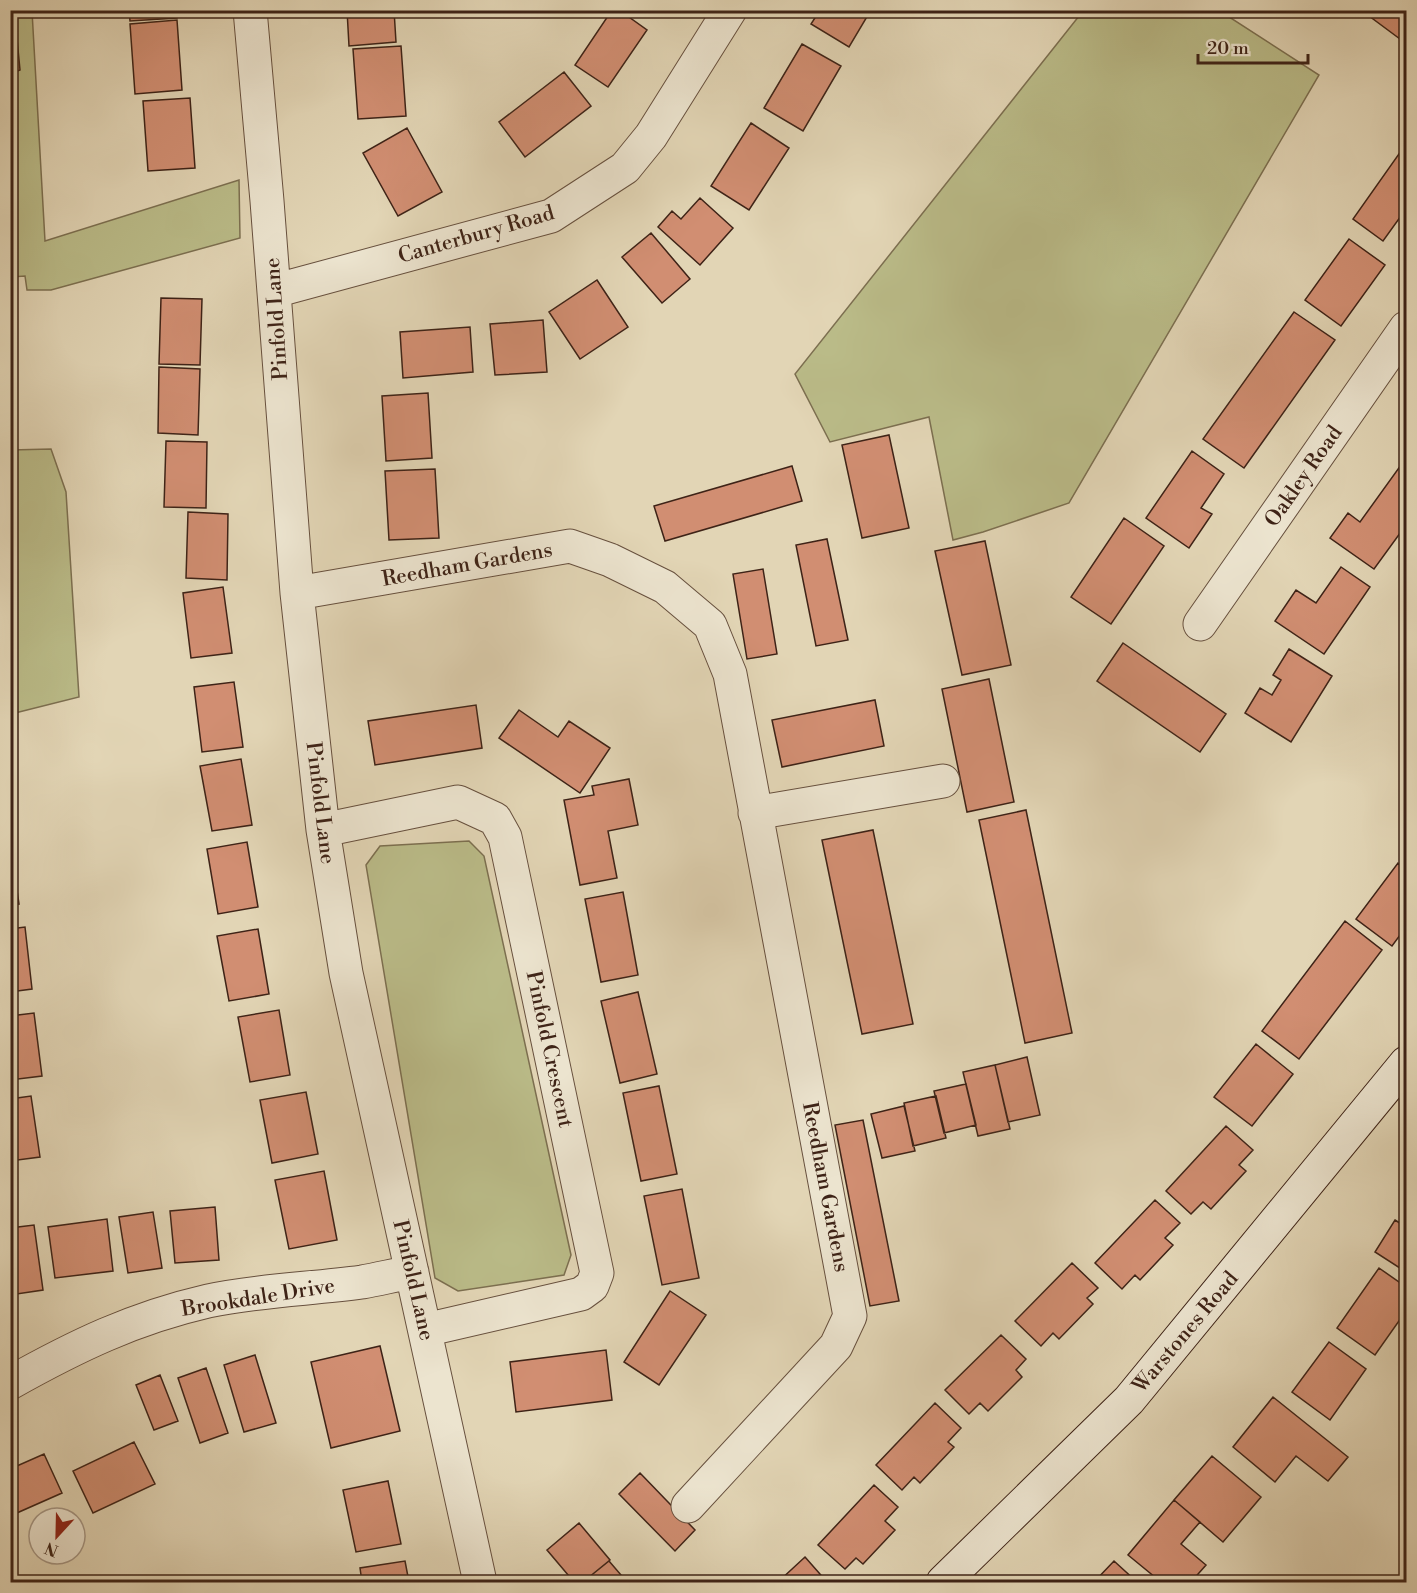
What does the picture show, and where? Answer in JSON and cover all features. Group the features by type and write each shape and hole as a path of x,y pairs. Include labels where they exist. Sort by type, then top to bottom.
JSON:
{"street":[{"name":"Pinfold Lane","path":"250,10 297,593 323,830 346,974 480,1582"},
{"name":"Canterbury Road","path":"274,291 551,216 625,168 651,136 730,10"},
{"name":"Oakley Road","path":"1200,624 1407,328"},
{"name":"Reedham Gardens","path":"297,593 570,546 610,560 665,587 710,625 730,674 850,1316 836,1346 688,1506"},
{"path":"755,813 943,781"},
{"name":"Pinfold Crescent","path":"323,830 459,802 495,819 505,837 597,1273 592,1286 581,1294 425,1330"},
{"name":"Warstones Road","path":"943,1582 1129,1400 1407,1064"},
{"name":"Brookdale Drive","path":"10,1383 56,1357 106,1333 161,1313 220,1299 363,1282 412,1272"}],"green space":[{"path":"11,11 32,11 45,241 239,180 240,238 51,290 27,290 25,276 11,277"},
{"path":"1083,11 1220,11 1319,75 1069,503 953,540 929,417 830,442 795,374"},
{"path":"51,449 66,492 79,697 11,714 11,450"},
{"path":"469,841 484,856 571,1255 564,1275 458,1291 435,1278 366,865 380,846"}],"building":[{"path":"129,10 177,10 177,18 130,21"},
{"path":"347,10 394,10 396,42 349,46"},
{"path":"612,10 619,10 647,30 608,87 575,65"},
{"path":"820,10 871,10 849,47 811,24"},
{"path":"1361,10 1406,10 1406,31 1400,39"},
{"path":"177,20 182,90 135,94 130,24"},
{"path":"17,39 20,70 10,74 10,40"},
{"path":"802,44 841,66 803,131 764,108"},
{"path":"401,46 406,116 358,119 353,49"},
{"path":"564,72 591,106 525,157 499,122"},
{"path":"190,98 195,168 148,171 143,101"},
{"path":"751,123 789,148 749,210 711,186"},
{"path":"407,128 442,192 398,216 363,153"},
{"path":"1401,151 1406,155 1406,209 1383,241 1353,219"},
{"path":"700,198 733,228 700,265 658,227 672,211 681,219"},
{"path":"651,233 690,279 662,303 622,257"},
{"path":"1349,239 1385,265 1341,326 1305,300"},
{"path":"597,280 628,327 580,359 549,312"},
{"path":"161,298 202,299 200,365 159,364"},
{"path":"1294,312 1335,340 1244,468 1203,439"},
{"path":"543,320 547,372 495,375 490,324"},
{"path":"470,327 473,372 403,378 400,332"},
{"path":"159,367 200,369 198,435 158,433"},
{"path":"428,393 432,458 386,461 382,396"},
{"path":"889,435 909,528 862,538 842,445"},
{"path":"166,441 207,442 206,508 164,507"},
{"path":"1192,451 1224,474 1201,508 1212,514 1189,548 1146,518"},
{"path":"1406,458 1406,525 1374,569 1330,538 1348,513 1360,522"},
{"path":"792,466 802,501 665,541 654,506"},
{"path":"435,469 439,538 389,540 385,471"},
{"path":"188,512 228,514 227,580 186,578"},
{"path":"1124,518 1164,546 1111,624 1071,597"},
{"path":"827,539 848,640 816,646 796,545"},
{"path":"985,541 1011,665 962,675 935,551"},
{"path":"1341,567 1370,587 1324,654 1275,621 1296,590 1316,603"},
{"path":"763,569 777,654 747,659 733,574"},
{"path":"223,587 232,653 191,658 183,593"},
{"path":"1123,643 1226,714 1200,752 1097,681"},
{"path":"1289,649 1332,676 1291,742 1245,713 1260,688 1272,695 1281,680 1273,675"},
{"path":"989,679 1014,802 967,812 942,689"},
{"path":"234,682 243,747 202,752 194,687"},
{"path":"875,700 884,746 782,767 772,720"},
{"path":"476,705 482,748 375,765 368,721"},
{"path":"519,710 558,737 569,721 610,748 580,793 499,738"},
{"path":"241,759 252,825 212,831 200,766"},
{"path":"629,779 638,825 608,831 617,878 580,885 564,800 594,795 592,786"},
{"path":"1026,810 1072,1033 1025,1043 979,820"},
{"path":"873,830 913,1024 862,1034 822,840"},
{"path":"10,842 19,904 10,905"},
{"path":"247,842 258,907 218,914 207,849"},
{"path":"1398,863 1406,869 1406,927 1392,946 1356,919"},
{"path":"623,892 638,975 601,982 585,899"},
{"path":"1345,921 1382,950 1299,1059 1262,1031"},
{"path":"25,927 32,989 10,992 10,929"},
{"path":"258,929 269,994 229,1001 217,936"},
{"path":"638,992 657,1074 620,1083 601,1001"},
{"path":"279,1010 290,1075 250,1082 238,1017"},
{"path":"34,1013 42,1076 10,1080 10,1016"},
{"path":"1256,1044 1293,1074 1252,1126 1214,1097"},
{"path":"1027,1057 1040,1115 1008,1122 995,1065"},
{"path":"995,1065 1010,1129 978,1136 963,1072"},
{"path":"966,1084 976,1125 944,1133 934,1091"},
{"path":"659,1086 677,1174 641,1181 623,1093"},
{"path":"306,1092 318,1154 272,1163 260,1100"},
{"path":"31,1096 40,1157 10,1161 10,1099"},
{"path":"936,1096 946,1138 913,1146 904,1103"},
{"path":"904,1106 915,1151 882,1158 871,1114"},
{"path":"863,1120 899,1301 870,1306 835,1125"},
{"path":"1226,1126 1253,1150 1239,1165 1246,1171 1211,1209 1203,1202 1191,1214 1166,1191"},
{"path":"324,1171 337,1240 289,1249 275,1180"},
{"path":"682,1189 699,1278 662,1285 644,1196"},
{"path":"1155,1200 1180,1223 1165,1238 1173,1245 1140,1280 1135,1275 1122,1289 1095,1263"},
{"path":"215,1207 219,1260 175,1263 170,1211"},
{"path":"153,1212 162,1268 128,1273 119,1217"},
{"path":"107,1219 113,1271 55,1278 48,1227"},
{"path":"1395,1220 1406,1227 1406,1272 1375,1252"},
{"path":"34,1225 43,1290 10,1295 10,1228"},
{"path":"1072,1263 1098,1288 1087,1298 1093,1304 1059,1339 1053,1333 1041,1346 1015,1321"},
{"path":"1379,1268 1406,1287 1406,1311 1375,1355 1337,1328"},
{"path":"670,1291 706,1315 659,1385 624,1362"},
{"path":"1001,1335 1026,1359 1016,1370 1022,1377 988,1411 980,1403 969,1414 945,1390"},
{"path":"1329,1342 1366,1369 1330,1420 1292,1392"},
{"path":"380,1346 400,1431 331,1448 311,1362"},
{"path":"606,1350 612,1400 516,1412 510,1362"},
{"path":"255,1355 276,1423 244,1432 224,1365"},
{"path":"206,1368 228,1433 200,1443 178,1378"},
{"path":"160,1375 178,1421 154,1430 136,1385"},
{"path":"1273,1397 1348,1457 1328,1481 1296,1456 1275,1482 1233,1447"},
{"path":"935,1403 961,1428 948,1442 954,1447 920,1483 914,1477 902,1490 876,1465"},
{"path":"134,1442 155,1484 93,1513 73,1471"},
{"path":"44,1454 62,1493 33,1506 27,1506 27,1508 10,1516 10,1469"},
{"path":"1212,1456 1261,1497 1223,1542 1174,1500"},
{"path":"640,1473 695,1530 675,1551 619,1494"},
{"path":"388,1481 401,1544 356,1552 343,1490"},
{"path":"874,1485 898,1507 885,1521 895,1530 863,1564 856,1558 845,1569 818,1545"},
{"path":"1174,1500 1200,1522 1181,1544 1206,1565 1191,1582 1161,1582 1128,1555"},
{"path":"579,1523 610,1560 583,1582 574,1582 547,1550"},
{"path":"805,1557 827,1582 778,1582"},
{"path":"405,1561 409,1582 362,1582 360,1568"},
{"path":"609,1561 627,1582 583,1582"},
{"path":"1114,1561 1137,1582 1094,1582"}]}
